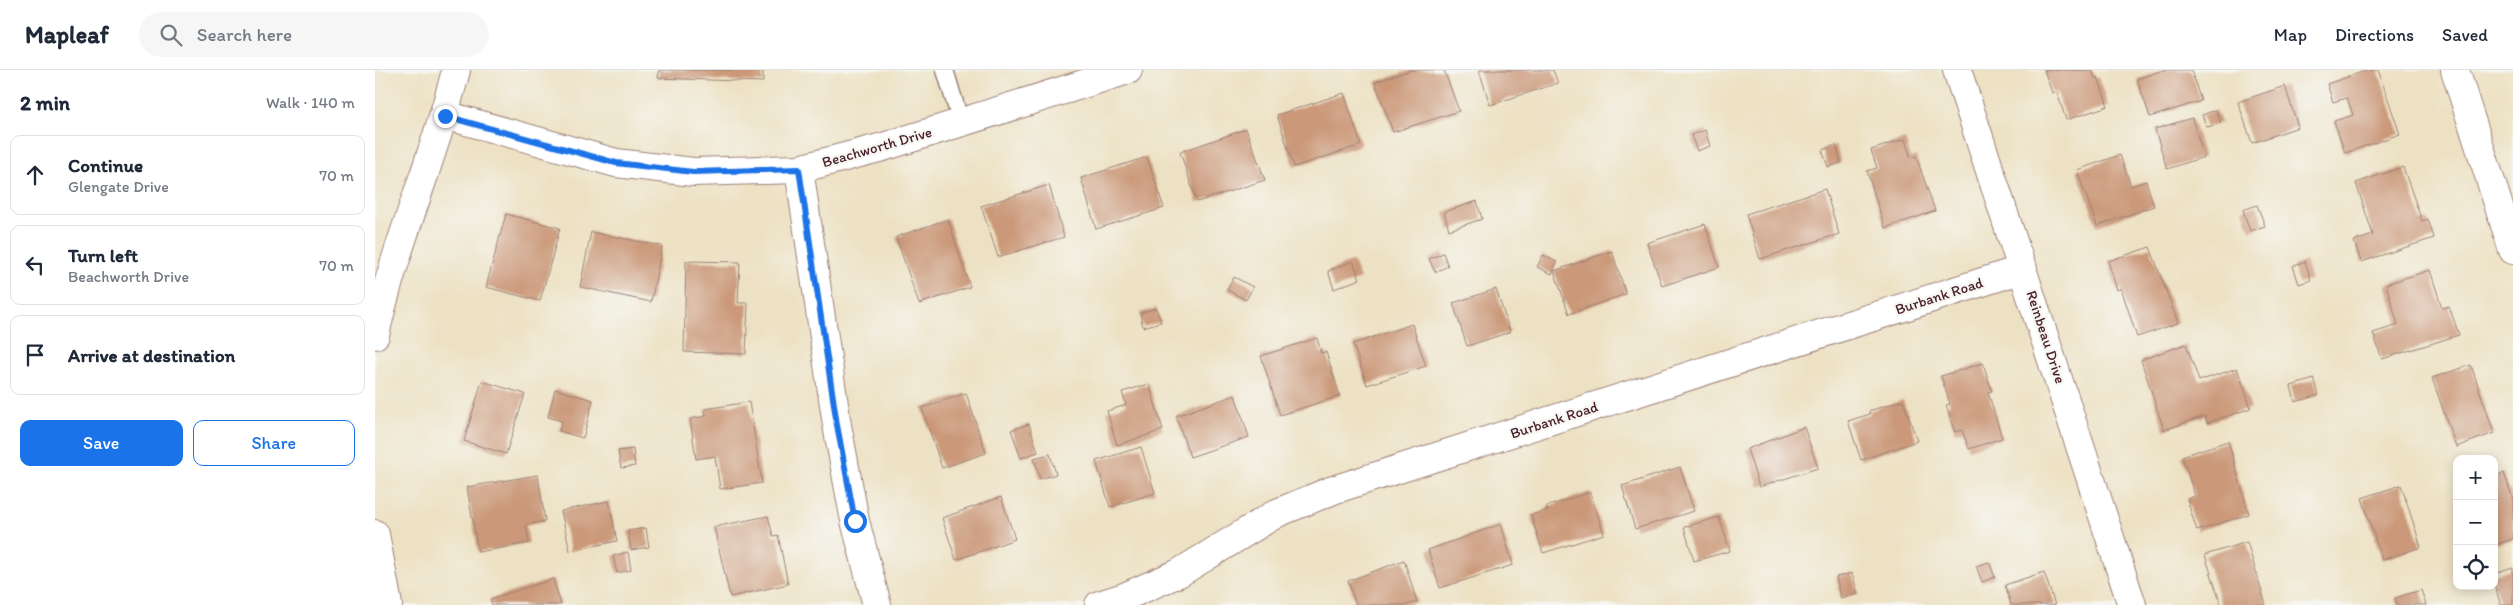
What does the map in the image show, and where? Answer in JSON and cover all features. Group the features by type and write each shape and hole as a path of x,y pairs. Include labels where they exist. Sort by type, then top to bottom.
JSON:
{"street":[{"path":"375,335 396,251 445,116 456,70"},
{"name":"Beachworth Drive","path":"445,116 616,163 693,172 799,169 883,147 961,123 1100,74 1128,70"},
{"name":"Reinbeau Drive","path":"1957,70 2132,605"},
{"path":"2455,70 2513,250"},
{"path":"799,169 837,425 855,521 877,605"},
{"name":"Burbank Road","path":"1099,605 1124,597 1179,573 1277,513 1333,490 2023,269"},
{"path":"375,534 388,605"}],"lane":[{"path":"945,70 961,123"}],"building":[{"path":"659,70 763,70 763,82 658,78"},
{"path":"1411,70 1444,70 1459,111 1393,132 1375,82"},
{"path":"1479,70 1553,70 1558,83 1490,105"},
{"path":"2044,70 2092,70 2095,78 2098,77 2108,106 2066,120 2057,92 2052,93"},
{"path":"2163,70 2191,70 2201,101 2150,117 2137,79"},
{"path":"2368,70 2378,70 2400,134 2345,153 2334,121 2353,115 2347,98 2333,102 2327,84"},
{"path":"2285,86 2298,127 2252,143 2238,102"},
{"path":"1344,93 1361,145 1294,167 1277,115"},
{"path":"2216,110 2221,123 2207,127 2202,115"},
{"path":"2192,118 2204,157 2167,169 2155,129"},
{"path":"1246,129 1265,180 1197,202 1180,152"},
{"path":"1705,130 1710,146 1697,151 1691,135"},
{"path":"1905,139 1911,158 1916,156 1935,211 1885,228 1867,171 1877,168 1871,150"},
{"path":"1836,145 1841,163 1828,167 1822,150"},
{"path":"2120,155 2131,186 2146,181 2154,206 2097,226 2077,170"},
{"path":"1147,157 1164,208 1096,229 1081,178"},
{"path":"2403,167 2422,221 2428,219 2434,238 2361,262 2354,241 2373,235 2356,183"},
{"path":"1049,185 1064,237 998,257 981,206"},
{"path":"1825,189 1839,234 1760,259 1746,214"},
{"path":"1477,201 1482,219 1449,230 1444,212"},
{"path":"2257,205 2265,226 2250,231 2243,210"},
{"path":"506,214 560,228 540,301 486,287"},
{"path":"948,219 970,287 919,304 896,237"},
{"path":"1705,224 1719,267 1662,286 1647,243"},
{"path":"591,232 662,246 651,302 580,287"},
{"path":"2150,247 2178,323 2137,337 2121,288 2117,290 2108,261"},
{"path":"1612,251 1626,294 1569,314 1554,271"},
{"path":"1443,253 1448,266 1435,272 1429,259"},
{"path":"1543,255 1557,262 1552,274 1537,267"},
{"path":"686,261 740,262 738,303 748,303 746,354 684,352"},
{"path":"1353,261 1360,279 1334,289 1328,271"},
{"path":"2305,261 2311,280 2299,284 2293,266"},
{"path":"2430,270 2442,308 2449,306 2459,335 2382,359 2373,333 2398,325 2386,284"},
{"path":"1234,277 1253,287 1246,300 1227,290"},
{"path":"1496,289 1510,332 1467,346 1453,303"},
{"path":"1156,308 1161,322 1143,327 1140,313"},
{"path":"1412,324 1426,366 1367,385 1353,344"},
{"path":"1317,338 1321,353 1326,352 1340,396 1280,415 1261,356"},
{"path":"2186,344 2199,381 2237,368 2251,408 2207,423 2205,416 2164,430 2141,360"},
{"path":"1983,363 1992,391 1988,392 2002,438 1969,449 1962,430 1955,432 1946,405 1950,404 1941,376"},
{"path":"2471,365 2494,433 2456,447 2432,378"},
{"path":"2314,379 2319,395 2295,402 2291,386"},
{"path":"482,381 525,394 506,454 464,441"},
{"path":"1149,384 1163,430 1117,445 1107,411 1126,405 1122,392"},
{"path":"555,389 593,400 583,438 559,431 562,421 548,417"},
{"path":"966,393 986,453 942,468 922,408"},
{"path":"1235,395 1249,437 1190,457 1176,416"},
{"path":"1903,400 1917,441 1861,460 1848,421 1870,414 1869,411"},
{"path":"749,402 762,483 720,489 715,456 696,459 690,419 706,416 705,409"},
{"path":"1029,424 1038,452 1021,458 1011,430"},
{"path":"1804,427 1818,468 1759,487 1747,449"},
{"path":"2228,441 2249,514 2197,531 2187,499 2195,496 2182,456"},
{"path":"1141,447 1155,493 1110,507 1096,461"},
{"path":"633,449 635,466 621,468 618,451"},
{"path":"1050,454 1056,474 1040,479 1034,458"},
{"path":"1680,467 1694,511 1635,529 1622,486"},
{"path":"2504,473 2513,499 2513,539 2498,544 2498,500 2498,475"},
{"path":"538,475 545,521 526,525 529,543 478,552 467,487"},
{"path":"2401,485 2421,547 2382,560 2362,498"},
{"path":"1590,492 1604,534 1543,553 1531,515 1548,510 1546,507"},
{"path":"1001,497 1015,539 956,560 942,518"},
{"path":"609,501 617,541 570,551 561,511"},
{"path":"768,516 773,536 778,535 788,584 730,597 714,527"},
{"path":"1719,517 1730,551 1694,561 1684,527"},
{"path":"1501,524 1513,565 1440,588 1428,550"},
{"path":"646,528 649,547 631,550 628,531"},
{"path":"2247,542 2266,605 2221,605 2205,555"},
{"path":"628,552 631,570 617,573 613,556"},
{"path":"1404,560 1417,602 1406,605 1356,605 1348,581"},
{"path":"1989,562 1995,577 1982,582 1976,566"},
{"path":"2513,568 2513,605 2501,605 2496,590 2498,590 2498,573"},
{"path":"2044,572 2055,605 2011,605 2005,585"},
{"path":"1852,573 1858,594 1841,598 1836,577"},
{"path":"553,579 561,605 492,605 490,599"},
{"path":"2421,590 2426,605 2397,605 2395,598"}],"route":[{"path":"445,116 616,163 693,172 799,169 837,425 855,521"}]}
